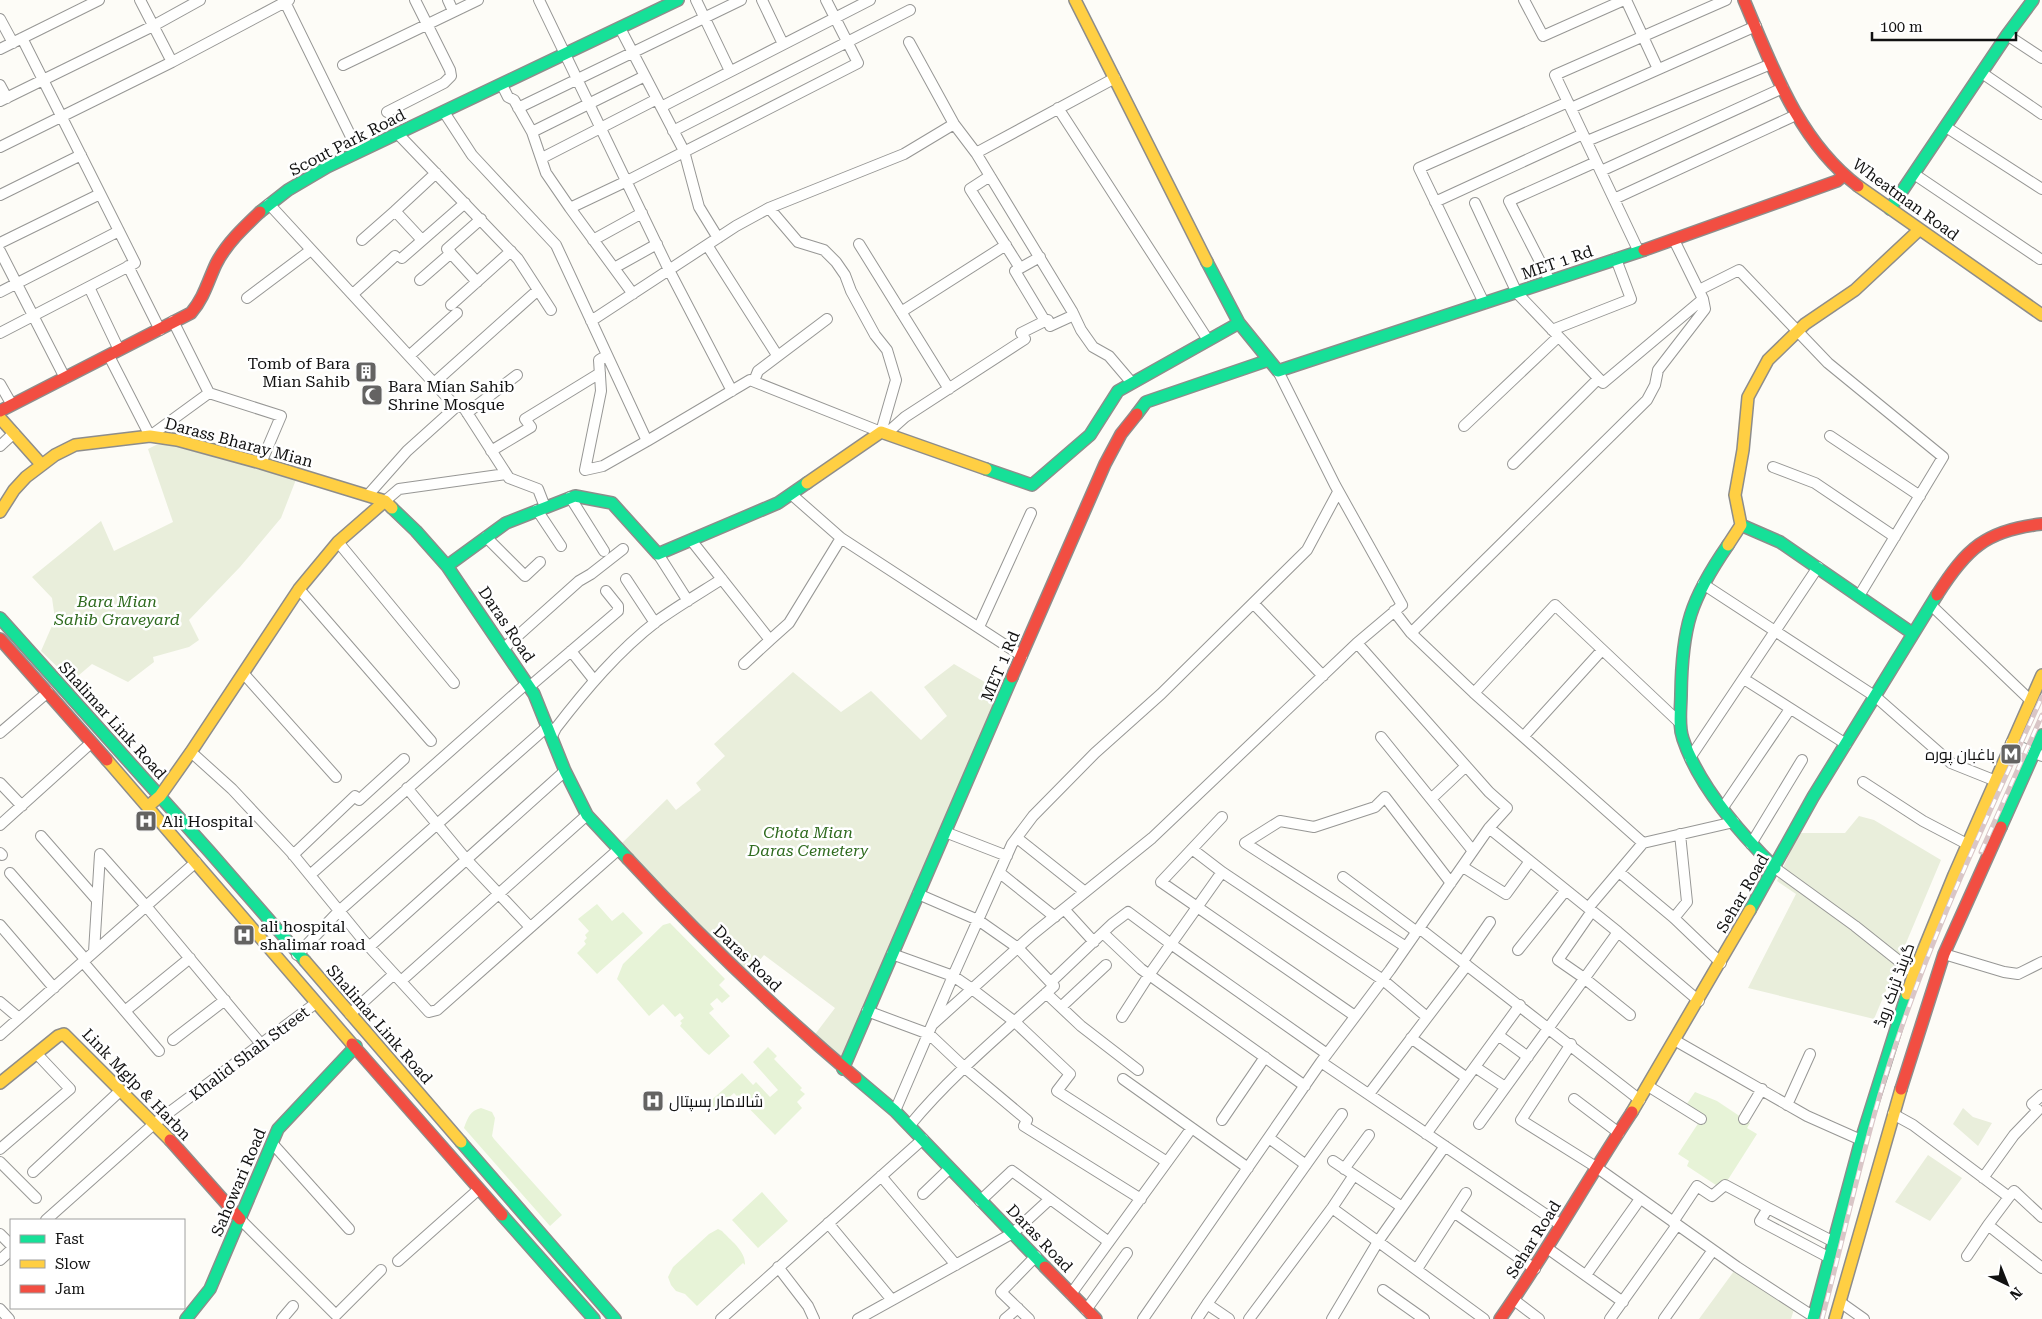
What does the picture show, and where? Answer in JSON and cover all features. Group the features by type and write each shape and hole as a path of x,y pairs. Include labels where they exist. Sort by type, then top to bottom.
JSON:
{"street":[{"path":"0,49 99,0"},
{"path":"140,0 172,62"},
{"path":"0,84 3,100 153,26 200,0"},
{"path":"388,112 444,83 450,76 450,70 415,0"},
{"path":"448,0 453,12"},
{"path":"343,65 478,0"},
{"path":"539,0 567,54 669,270 732,391"},
{"name":"Scout Park Road","path":"0,411 191,313 200,305 220,257 252,220 269,204 301,182 358,151 502,85 678,0"},
{"path":"696,0 730,71"},
{"path":"518,108 741,0"},
{"path":"762,0 783,44"},
{"path":"570,208 627,181 858,62 826,0"},
{"path":"542,158 602,127 730,71 870,0"},
{"path":"933,1024 1018,948 1152,838 1357,643 1402,605 1338,492 1278,371 1239,323 1075,0"},
{"path":"1524,0 1543,36 1625,0 1658,69"},
{"path":"1639,252 1555,75 1642,35 1726,0"},
{"name":"Wheatman Road","path":"1744,0 1771,64 1796,115 1844,175 1919,230 2042,315"},
{"path":"1890,209 2032,0"},
{"path":"0,146 172,62 286,1 358,151"},
{"path":"673,131 910,10"},
{"path":"0,18 18,40 43,80 135,263 0,333"},
{"path":"1484,303 1419,168 1658,69 1756,26"},
{"path":"620,28 684,151 699,207 718,238"},
{"path":"2007,35 2042,58"},
{"path":"909,42 954,124 976,153 1040,257 1081,330 1093,347 1108,356 1132,383"},
{"path":"1435,202 1585,138 1771,64"},
{"path":"1982,73 2042,114"},
{"path":"532,132 645,76"},
{"path":"976,153 1114,78"},
{"path":"502,85 508,97 514,100 532,132 546,173 633,294"},
{"path":"1550,281 1509,201 1599,166 1783,88"},
{"path":"1058,108 1208,340"},
{"path":"444,112 472,155 556,245 647,441"},
{"path":"1614,199 1796,115"},
{"path":"591,321 718,238 770,208 904,154 954,124"},
{"path":"1946,127 2042,190"},
{"path":"398,134 511,251 551,310"},
{"path":"0,195 81,155"},
{"path":"362,240 436,173"},
{"path":"1914,174 2040,259"},
{"name":"MET 1 Rd","path":"1278,371 1674,240 1837,181 1844,175"},
{"path":"990,176 970,189 1020,268"},
{"path":"0,243 100,194"},
{"path":"352,294 422,240 465,202"},
{"path":"1475,203 1517,293 1602,384 1701,295 1739,270 1828,364 1943,457 1859,596"},
{"path":"269,204 456,407 464,408 509,478 538,489 541,508 561,546"},
{"path":"770,208 798,242 824,250 836,262 845,275 851,291 875,335 887,350 896,380 884,433"},
{"path":"395,210 422,240"},
{"path":"593,240 642,212"},
{"path":"477,282 447,249 481,219"},
{"path":"1914,973 1855,926 1775,868 1751,844 1722,809 1690,758 1682,737 1680,723 1686,628 1692,606 1703,584 1741,525 1735,495 1743,450 1748,397 1768,360 1798,332 1855,290 1919,230"},
{"path":"0,292 119,231"},
{"path":"1411,633 1646,400 1655,385 1658,370 1705,309 1701,295 1674,240"},
{"path":"614,268 658,244"},
{"path":"859,244 949,389"},
{"path":"707,245 777,355"},
{"path":"900,312 1006,245"},
{"path":"0,250 65,378"},
{"path":"247,298 312,250"},
{"path":"409,356 477,282 511,251"},
{"path":"420,280 451,253"},
{"path":"1040,257 1015,272 1045,321 1048,320 1050,326 1074,315"},
{"path":"1464,426 1555,333 1631,299 1616,259"},
{"path":"128,266 160,330"},
{"path":"88,287 119,350"},
{"path":"434,383 538,290"},
{"path":"754,381 758,371 827,319"},
{"path":"174,321 209,392 281,416 261,463"},
{"path":"658,554 778,503 1025,339 1021,333 1045,321"},
{"path":"607,355 599,360 601,391 585,470 603,466 750,380 884,433 1032,485 1090,436 1118,391 1239,323"},
{"path":"109,356 150,436 209,392"},
{"name":"MET 1 Rd","path":"843,1069 1105,464 1121,434 1146,402 1269,360"},
{"path":"491,451 531,427 525,419 600,373"},
{"path":"467,413 517,375"},
{"path":"1513,464 1598,379"},
{"path":"0,384 12,405"},
{"path":"148,806 160,796 191,752 299,589 376,498 407,451 456,407"},
{"path":"0,418 41,464"},
{"path":"0,446 14,433"},
{"name":"Darass Bharay Mian","path":"0,512 14,490 26,476 41,464 75,445 150,436 177,440 261,463 376,498"},
{"path":"1830,436 1920,496"},
{"path":"1773,467 1815,483 1895,537"},
{"path":"376,498 399,489 506,474"},
{"path":"895,1111 978,920 1017,838 1033,816 1095,753 1161,694 1307,550 1338,492"},
{"path":"791,494 841,538 1022,656"},
{"path":"447,566 506,523 575,496 612,503 658,554 688,601"},
{"path":"570,497 604,551"},
{"name":"Daras Road","path":"376,498 416,531 447,566 504,648 528,685 550,731 565,772 587,815 673,908 716,950 843,1069 910,1125 949,1169 1096,1319"},
{"path":"979,627 1030,513"},
{"name":"Sehar Road","path":"1500,1319 1535,1269 1596,1167 1620,1133 1676,1041 1814,796 1876,697 1912,633 1932,606 1954,568 1974,547 1992,536 2016,527 2042,524"},
{"path":"1741,525 1780,542 1912,633"},
{"path":"486,537 525,576 540,562"},
{"path":"744,664 788,623 841,538"},
{"path":"691,540 770,640"},
{"path":"338,542 454,683"},
{"path":"504,648 579,581 623,549"},
{"path":"1690,758 1818,567"},
{"path":"626,579 655,623"},
{"path":"298,955 339,911 438,823 556,728 594,680 655,623 722,579"},
{"path":"1703,584 1876,697 1951,762 1996,781"},
{"path":"299,589 431,741"},
{"path":"310,875 407,788 618,611 618,606 606,591"},
{"path":"1254,604 1323,676"},
{"path":"1474,693 1555,605 1680,723"},
{"path":"1932,606 2030,700"},
{"path":"1394,611 1411,633 1474,693 1643,843"},
{"name":"Shalimar Link Road","path":"0,618 160,796 615,1319"},
{"name":"Shalimar Link Road","path":"0,638 148,806 316,1003 423,1122 479,1189 594,1319"},
{"path":"1143,1319 1324,1058 1383,980 1490,828 1507,808 1489,792 1357,643"},
{"path":"1524,736 1602,650"},
{"path":"571,652 594,680"},
{"path":"244,674 336,777"},
{"name":"گرینڈ ٹرنک روڈ","path":"1813,1318 1861,1140 1914,973 1967,844 2042,675"},
{"path":"1744,679 1846,744"},
{"path":"0,733 48,692"},
{"path":"1722,809 1790,709"},
{"path":"1835,1319 1893,1114 1944,954 2038,754 2042,735"},
{"path":"1381,737 1474,851"},
{"path":"0,825 91,743"},
{"path":"2012,743 2038,754"},
{"path":"191,752 232,789 294,855 369,946 429,1012 437,1010 619,849"},
{"path":"294,855 355,796 359,800 404,759"},
{"path":"1751,844 1802,760"},
{"path":"1431,799 1466,766"},
{"path":"369,946 565,772"},
{"path":"1863,782 1923,822 1967,844"},
{"path":"0,783 22,806"},
{"path":"407,788 466,859 530,927"},
{"path":"1406,947 1245,843 1280,821 1314,827 1375,807 1385,797 1451,882"},
{"path":"350,1014 499,894 587,815"},
{"path":"1222,817 1161,882 1356,1016"},
{"path":"1630,1015 1558,960 1590,909 1643,843 1734,822"},
{"path":"1490,828 1618,932 1699,1001"},
{"path":"945,832 1007,856"},
{"path":"1674,918 1688,902 1680,834"},
{"path":"41,836 97,900"},
{"path":"1017,838 1086,892"},
{"path":"1192,849 1222,872 1383,980 1427,1017"},
{"path":"94,952 100,854 261,1044"},
{"path":"1463,867 1506,894 1530,861"},
{"path":"0,1035 196,862"},
{"path":"1122,1017 1149,975 1222,872"},
{"path":"1619,872 1674,918 1721,963"},
{"path":"10,873 159,1051"},
{"path":"1000,873 1055,917"},
{"path":"1343,877 1465,963 1571,1044 1640,1100"},
{"path":"1518,950 1566,890"},
{"path":"910,1125 926,1106 965,1068 1054,986 1018,948 978,920 918,894"},
{"path":"1064,909 1094,942"},
{"path":"1050,982 1128,912 1324,1058 1369,1094 1561,1225"},
{"path":"1369,1094 1465,963 1490,922"},
{"path":"1,928 54,988"},
{"path":"1479,1124 1618,932"},
{"path":"1103,933 1149,975 1305,1086"},
{"path":"892,954 953,976 972,989 1015,1022 1070,1074 1057,1091 1167,1162"},
{"path":"1944,954 2004,972 2018,974 2042,962"},
{"path":"125,1011 190,958"},
{"path":"1061,1007 1106,965"},
{"path":"1046,993 1081,1026 1138,1070"},
{"path":"173,1040 224,1000"},
{"path":"0,1002 19,1018"},
{"name":"Khalid Shah Street","path":"47,1219 155,1123 316,1003"},
{"path":"1426,1134 1520,1005"},
{"path":"867,1011 929,1034 965,1068 1027,1120 1024,1126 1141,1199"},
{"name":"Link Mglp & Harbn","path":"0,1083 64,1034 68,1036 120,1091 155,1123 240,1219"},
{"path":"1498,1035 1528,1056"},
{"path":"1411,1038 1467,1078"},
{"path":"1676,1041 1807,1116 1861,1140"},
{"path":"1571,1044 1521,1120 1596,1167 1813,1318"},
{"name":"Sahowari Road","path":"186,1319 210,1289 278,1129 356,1046"},
{"path":"0,1149 70,1088 37,1054"},
{"path":"1787,1105 1810,1054"},
{"path":"1222,1120 1265,1057"},
{"path":"1475,1067 1505,1087"},
{"path":"1122,1079 1248,1168"},
{"path":"1648,1086 1701,1119"},
{"path":"1744,1119 1762,1089"},
{"path":"33,1172 120,1091"},
{"path":"1983,1178 2014,1135 2038,1110 2032,1104 2042,1095"},
{"path":"1574,1099 1620,1133"},
{"path":"423,1122 435,1112"},
{"path":"1197,1319 1342,1114"},
{"path":"1893,1114 1913,1125 2009,1197"},
{"path":"1071,1294 1191,1129"},
{"path":"1344,1169 1369,1135"},
{"path":"1269,1138 1306,1165"},
{"path":"721,1319 923,1139"},
{"path":"272,1144 349,1229"},
{"path":"1332,1319 1379,1240 1445,1146"},
{"path":"1333,1161 1402,1207"},
{"path":"0,1162 36,1198"},
{"path":"923,1194 949,1169"},
{"path":"980,1201 1012,1171 1109,1242"},
{"path":"1249,1319 1332,1208 1354,1175"},
{"path":"881,1176 956,1265"},
{"path":"1610,1319 1675,1223 1697,1186 1712,1196 1725,1185 1834,1242"},
{"path":"398,1261 479,1189"},
{"path":"1966,1256 2014,1191 2042,1217"},
{"path":"1417,1269 1455,1213 1466,1193"},
{"path":"858,1319 1013,1233 1050,1199"},
{"path":"1586,1275 1640,1199"},
{"path":"1332,1208 1379,1240 1484,1319"},
{"path":"1768,1208 1760,1221 1830,1258"},
{"path":"1455,1213 1535,1269"},
{"path":"240,1219 336,1315 381,1270"},
{"path":"828,1223 892,1300"},
{"path":"1988,1225 2042,1268"},
{"path":"0,1234 10,1244"},
{"path":"1548,1248 1623,1302"},
{"path":"1664,1319 1713,1250"},
{"path":"0,1260 10,1251"},
{"path":"1086,1310 1127,1253"},
{"path":"1029,1319 1002,1292 1036,1256"},
{"path":"778,1267 808,1306 814,1319"},
{"path":"1383,1290 1424,1319"},
{"path":"1514,1300 1539,1319"},
{"path":"1840,1302 1864,1319"},
{"path":"1207,1304 1229,1319"},
{"path":"282,1319 293,1306"},
{"path":"1005,1319 1018,1308"},
{"path":"0,1309 9,1319"}],"green space":[{"name":"Bara Mian Sahib Graveyard","path":"171,444 297,477 281,518 240,567 189,620 199,640 189,647 153,657 154,662 128,682 92,664 72,681 41,651 55,619 52,598 32,577 101,521 114,551 173,522 148,449 156,445"},
{"name":"Chota Mian Daras Cemetery","path":"954,664 1000,691 843,1064 813,1037 835,1008 764,955 749,973 619,846 667,799 676,810 701,790 696,783 725,756 714,744 793,672 841,712 871,691 921,740 947,716 924,687"},
{"path":"1859,816 1874,820 1941,860 1874,1019 1748,988 1796,894 1777,881 1799,833 1845,833"},
{"path":"597,904 612,921 623,912 643,933 597,974 577,953 586,944 584,941 587,938 585,935 589,931 578,919"},
{"path":"670,923 725,979 719,985 730,996 722,1003 717,998 710,1004 714,1009 709,1013 730,1036 709,1055 680,1026 682,1023 680,1021 684,1018 680,1013 675,1017 663,1004 649,1016 617,979 623,964 663,925"},
{"path":"768,1047 777,1056 774,1059 802,1088 800,1090 805,1094 797,1102 802,1108 775,1135 734,1093 714,1111 707,1104 742,1073 753,1085 756,1082 770,1097 778,1090 753,1062"},
{"path":"1695,1092 1717,1101 1750,1123 1747,1128 1757,1134 1722,1189 1687,1166 1689,1161 1678,1154 1701,1119 1684,1108"},
{"path":"481,1108 492,1112 495,1118 492,1136 494,1139 562,1215 550,1226 464,1128 470,1115"},
{"path":"1963,1108 1973,1117 1992,1123 1978,1146 1953,1124"},
{"path":"1928,1155 1962,1178 1930,1221 1895,1202"},
{"path":"762,1192 788,1221 758,1248 732,1220"},
{"path":"718,1229 740,1250 745,1260 745,1265 743,1263 697,1306 685,1294 676,1291 668,1277 673,1267 709,1234"},
{"path":"1737,1267 1795,1306 1791,1319 1699,1319"}],"railway":[{"path":"1822,1319 1867,1140 1900,1032 1957,887 2042,697"},
{"path":"1981,852 2042,715"}],"traffic: fast":[{"path":"260,212 288,190 327,167 678,0"},
{"path":"1890,209 2007,35 2033,0"},
{"path":"1207,262 1239,323 1278,371 1644,250"},
{"path":"986,469 1032,485 1090,435 1118,391 1239,323"},
{"path":"1137,414 1146,402 1269,360"},
{"path":"392,508 416,531 447,566 506,523 575,496 612,503 658,554 778,503 807,483"},
{"path":"1741,525 1780,542 1912,633"},
{"path":"1728,545 1705,582 1686,632 1683,650 1681,728 1690,757 1710,792 1748,840 1775,868"},
{"path":"447,566 534,694 565,771 587,815 628,859"},
{"path":"1750,910 1813,797 1937,595"},
{"path":"0,618 305,961"},
{"path":"843,1069 1012,677"},
{"path":"2001,827 2042,735"},
{"path":"1813,1319 1861,1140 1907,994"},
{"path":"186,1319 210,1289 278,1129 356,1046"},
{"path":"856,1078 895,1111 1045,1267"},
{"path":"461,1142 615,1319"},
{"path":"502,1215 594,1319"}],"traffic: slow":[{"path":"1075,0 1207,262"},
{"path":"1858,186 2042,315"},
{"path":"1728,545 1741,525 1735,495 1743,450 1748,397 1768,360 1805,324 1855,290 1919,230"},
{"path":"0,418 41,464"},
{"path":"807,483 881,432 986,469"},
{"path":"0,512 14,490 26,477 55,455 75,445 150,436 177,440 261,463 385,501 392,508"},
{"path":"152,803 160,796 191,752 299,589 338,542 385,501"},
{"path":"1907,994 1954,875 2042,675"},
{"path":"107,760 352,1044"},
{"path":"1632,1112 1750,910"},
{"path":"305,961 461,1142"},
{"path":"0,1083 58,1036 64,1034 170,1140"},
{"path":"1835,1319 1901,1089"}],"traffic: jam":[{"path":"1744,0 1765,51 1803,125 1837,168 1858,186"},
{"path":"1644,250 1837,181 1844,175"},
{"path":"0,411 191,313 203,295 216,264 225,250 260,212"},
{"path":"1012,677 1105,464 1121,434 1137,414"},
{"path":"1937,595 1958,565 1979,544 2006,531 2042,524"},
{"path":"0,639 107,760"},
{"path":"1901,1089 1944,954 2001,827"},
{"path":"628,859 739,972 856,1078"},
{"path":"352,1044 502,1215"},
{"path":"1500,1319 1632,1112"},
{"path":"170,1140 240,1219"},
{"path":"1045,1267 1096,1319"}],"place":[{"name":"Tomb of Bara Mian Sahib","path":"366,372"},
{"name":"Bara Mian Sahib Shrine Mosque","path":"372,395"},
{"name":"باغبان پورہ","path":"2011,754"},
{"name":"Ali Hospital","path":"146,821"},
{"name":"ali hospital shalimar road","path":"244,935"},
{"name":"شالامار ہسپتال","path":"653,1101"}]}
